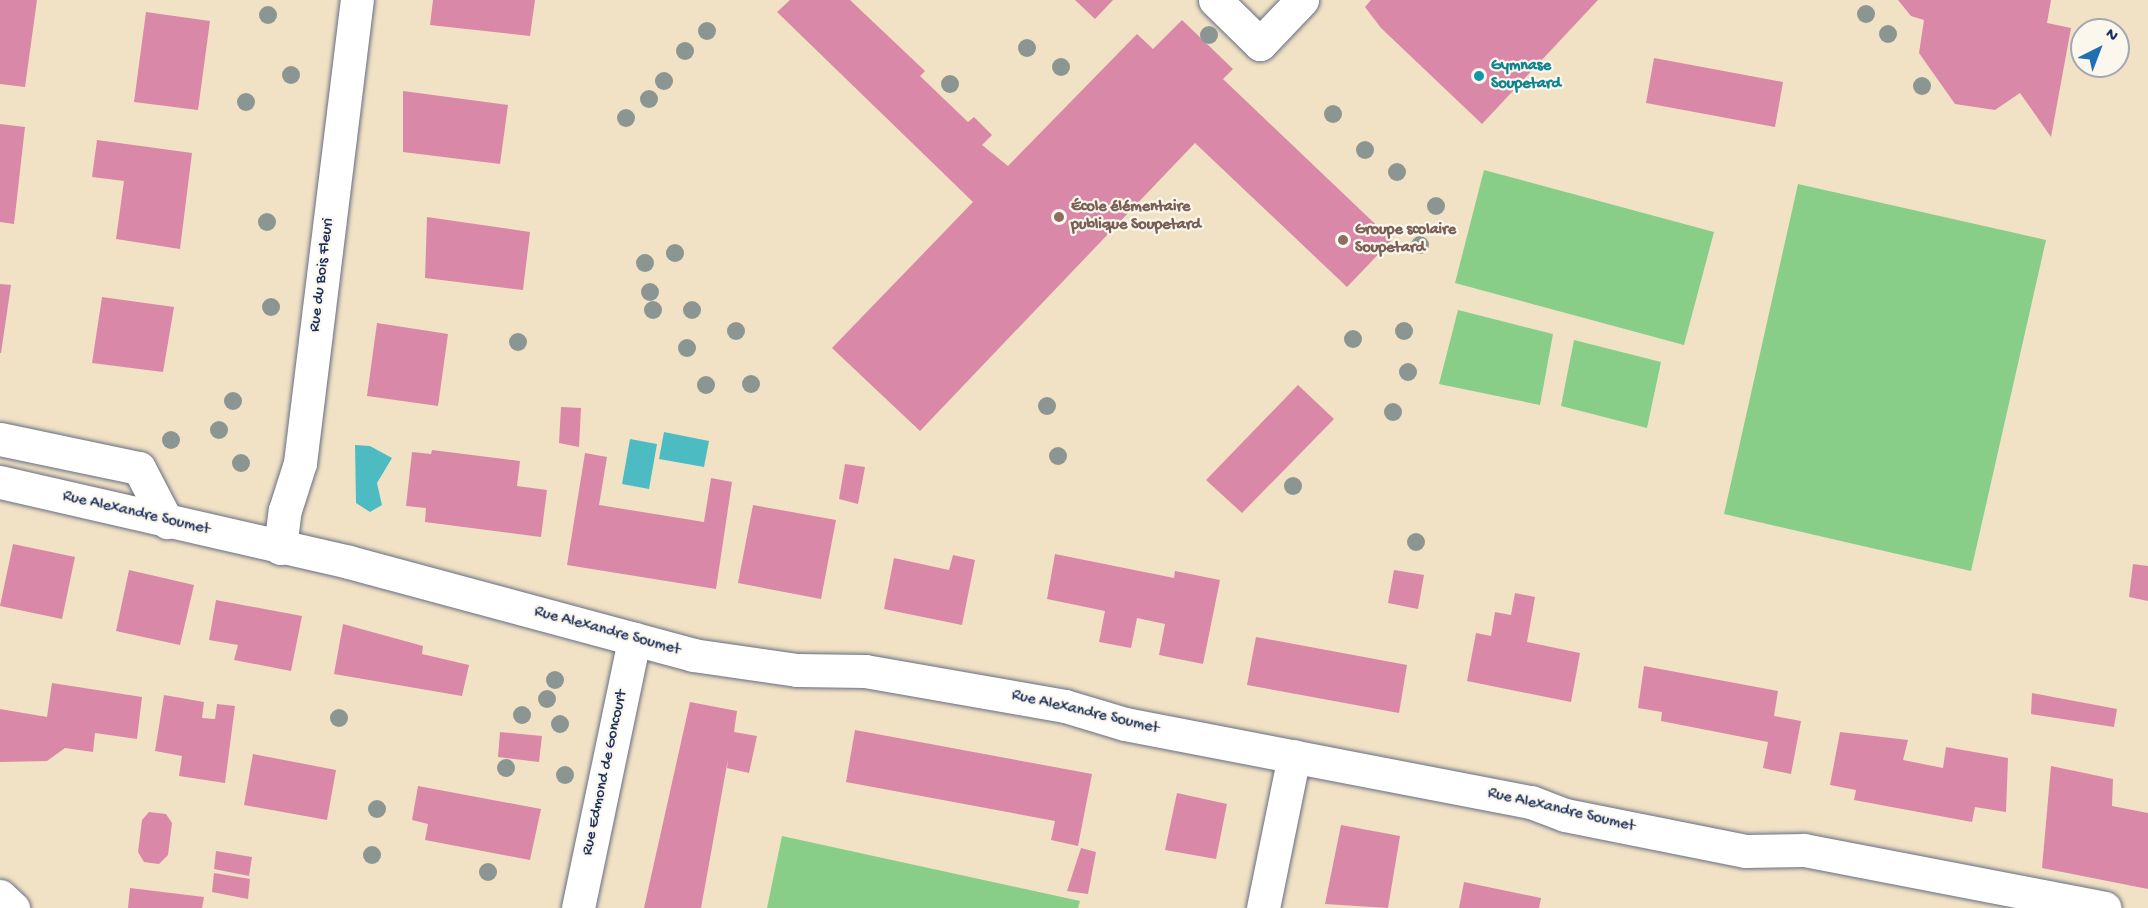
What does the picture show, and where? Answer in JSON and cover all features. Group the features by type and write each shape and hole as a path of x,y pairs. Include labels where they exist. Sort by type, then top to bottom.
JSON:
{"street":[{"name":"Rue du Bois Fleuri","path":"280,548 285,510 300,463 357,0"},
{"path":"1215,0 1260,44 1302,0"},
{"path":"0,439 139,468 167,522"},
{"name":"Rue Alexandre Soumet","path":"0,482 280,548 693,655 797,670 865,671 1053,704 1125,724 1294,756 1745,851 1804,850 2104,908"},
{"name":"Rue Edmond de Goncourt","path":"578,908 634,639"},
{"path":"1263,908 1294,756"},
{"path":"0,896 14,908"}],"green space":[{"path":"1484,170 1714,232 1684,345 1455,283"},
{"path":"1798,184 2046,240 1971,571 1724,514"},
{"path":"1458,310 1553,334 1540,405 1439,384"},
{"path":"1574,340 1661,362 1647,428 1561,406"},
{"path":"782,836 1080,901 1078,908 767,908"}],"water":[{"path":"664,432 709,441 704,467 659,459"},
{"path":"630,439 657,444 649,489 622,484"},
{"path":"355,445 370,446 392,458 377,483 382,505 370,512 356,503"}],"building":[{"path":"0,0 37,0 25,87 0,84"},
{"path":"433,0 535,0 530,36 430,25"},
{"path":"790,0 850,0 925,71 920,76 968,122 974,117 992,135 982,145 1008,166 1137,34 1153,49 1182,20 1233,69 1223,79 1392,240 1347,287 1195,143 920,431 832,348 973,202 777,12"},
{"path":"1075,0 1113,0 1095,19"},
{"name":"Gymnase Soupetard","path":"1371,0 1598,0 1482,124 1381,28 1365,7"},
{"path":"1898,0 2051,0 2047,23 2070,28 2070,33 2051,137 2020,93 1995,110 1955,104 1919,53 1924,20 1911,16"},
{"path":"146,12 210,21 198,110 134,102"},
{"path":"1654,58 1783,82 1775,127 1646,103"},
{"path":"403,91 508,105 500,164 403,152"},
{"path":"0,124 25,127 14,224 0,222"},
{"path":"97,140 192,153 180,249 116,239 124,181 92,177"},
{"path":"427,217 530,232 523,290 425,278"},
{"path":"0,284 11,285 1,353 0,353"},
{"path":"102,297 174,307 163,372 92,363"},
{"path":"377,323 448,334 438,406 367,396"},
{"path":"1298,385 1334,419 1242,513 1206,480"},
{"path":"561,407 581,408 579,447 559,443"},
{"path":"432,450 520,461 517,486 547,490 541,537 425,522 426,508 406,506 412,452 431,454"},
{"path":"585,453 607,457 599,505 704,522 711,478 732,482 716,589 567,565"},
{"path":"845,464 865,467 858,504 839,499"},
{"path":"753,505 836,520 821,599 738,583"},
{"path":"13,544 75,557 62,619 0,606"},
{"path":"1055,554 1174,578 1175,571 1220,580 1203,664 1159,655 1165,624 1137,618 1131,648 1099,642 1105,611 1047,599"},
{"path":"953,555 975,560 962,625 884,609 894,558 949,570"},
{"path":"2133,564 2148,566 2148,601 2129,597"},
{"path":"129,570 194,585 180,645 116,631"},
{"path":"1394,570 1424,575 1418,609 1388,603"},
{"path":"1515,593 1535,597 1527,642 1580,653 1571,702 1467,681 1476,633 1491,636 1495,612 1511,615"},
{"path":"216,600 302,616 291,671 234,660 238,645 209,640"},
{"path":"343,624 423,646 422,654 469,665 462,696 334,674"},
{"path":"1256,637 1407,665 1399,713 1247,685"},
{"path":"1644,666 1778,691 1774,716 1801,721 1791,774 1763,768 1768,742 1661,721 1662,712 1638,708"},
{"path":"52,683 142,697 137,739 95,733 93,752 65,748 47,761 0,762 0,709 47,717"},
{"path":"2032,693 2117,709 2114,727 2031,714"},
{"path":"164,695 204,702 202,718 215,719 217,704 235,706 225,783 179,776 182,756 155,751"},
{"path":"690,702 737,711 734,732 757,736 749,773 727,768 728,759 701,908 644,908"},
{"path":"855,730 1092,774 1078,846 1051,840 1055,821 846,782"},
{"path":"500,732 542,736 539,762 498,757"},
{"path":"1840,732 1908,740 1903,760 1943,768 1946,747 2008,758 2006,812 1975,807 1972,822 1854,800 1856,790 1830,785"},
{"path":"253,754 336,770 327,820 244,805"},
{"path":"2051,766 2113,779 2112,806 2148,813 2148,889 2042,868"},
{"path":"418,786 541,809 530,860 425,840 428,824 412,820"},
{"path":"1177,793 1227,804 1216,859 1165,850"},
{"path":"149,812 166,814 172,823 168,855 159,864 144,862 138,852 142,820"},
{"path":"1341,825 1400,836 1388,908 1325,904"},
{"path":"1081,848 1096,852 1088,894 1067,891"},
{"path":"216,851 252,857 249,876 214,869"},
{"path":"214,873 250,879 248,899 212,892"},
{"path":"1464,882 1541,898 1539,908 1459,908"},
{"path":"130,888 204,897 202,908 128,908"}],"place":[{"name":"Gymnase Soupetard","path":"1479,76"},
{"name":"École élémentaire publique Soupetard","path":"1059,217"},
{"name":"Groupe scolaire Soupetard","path":"1343,240"}]}
